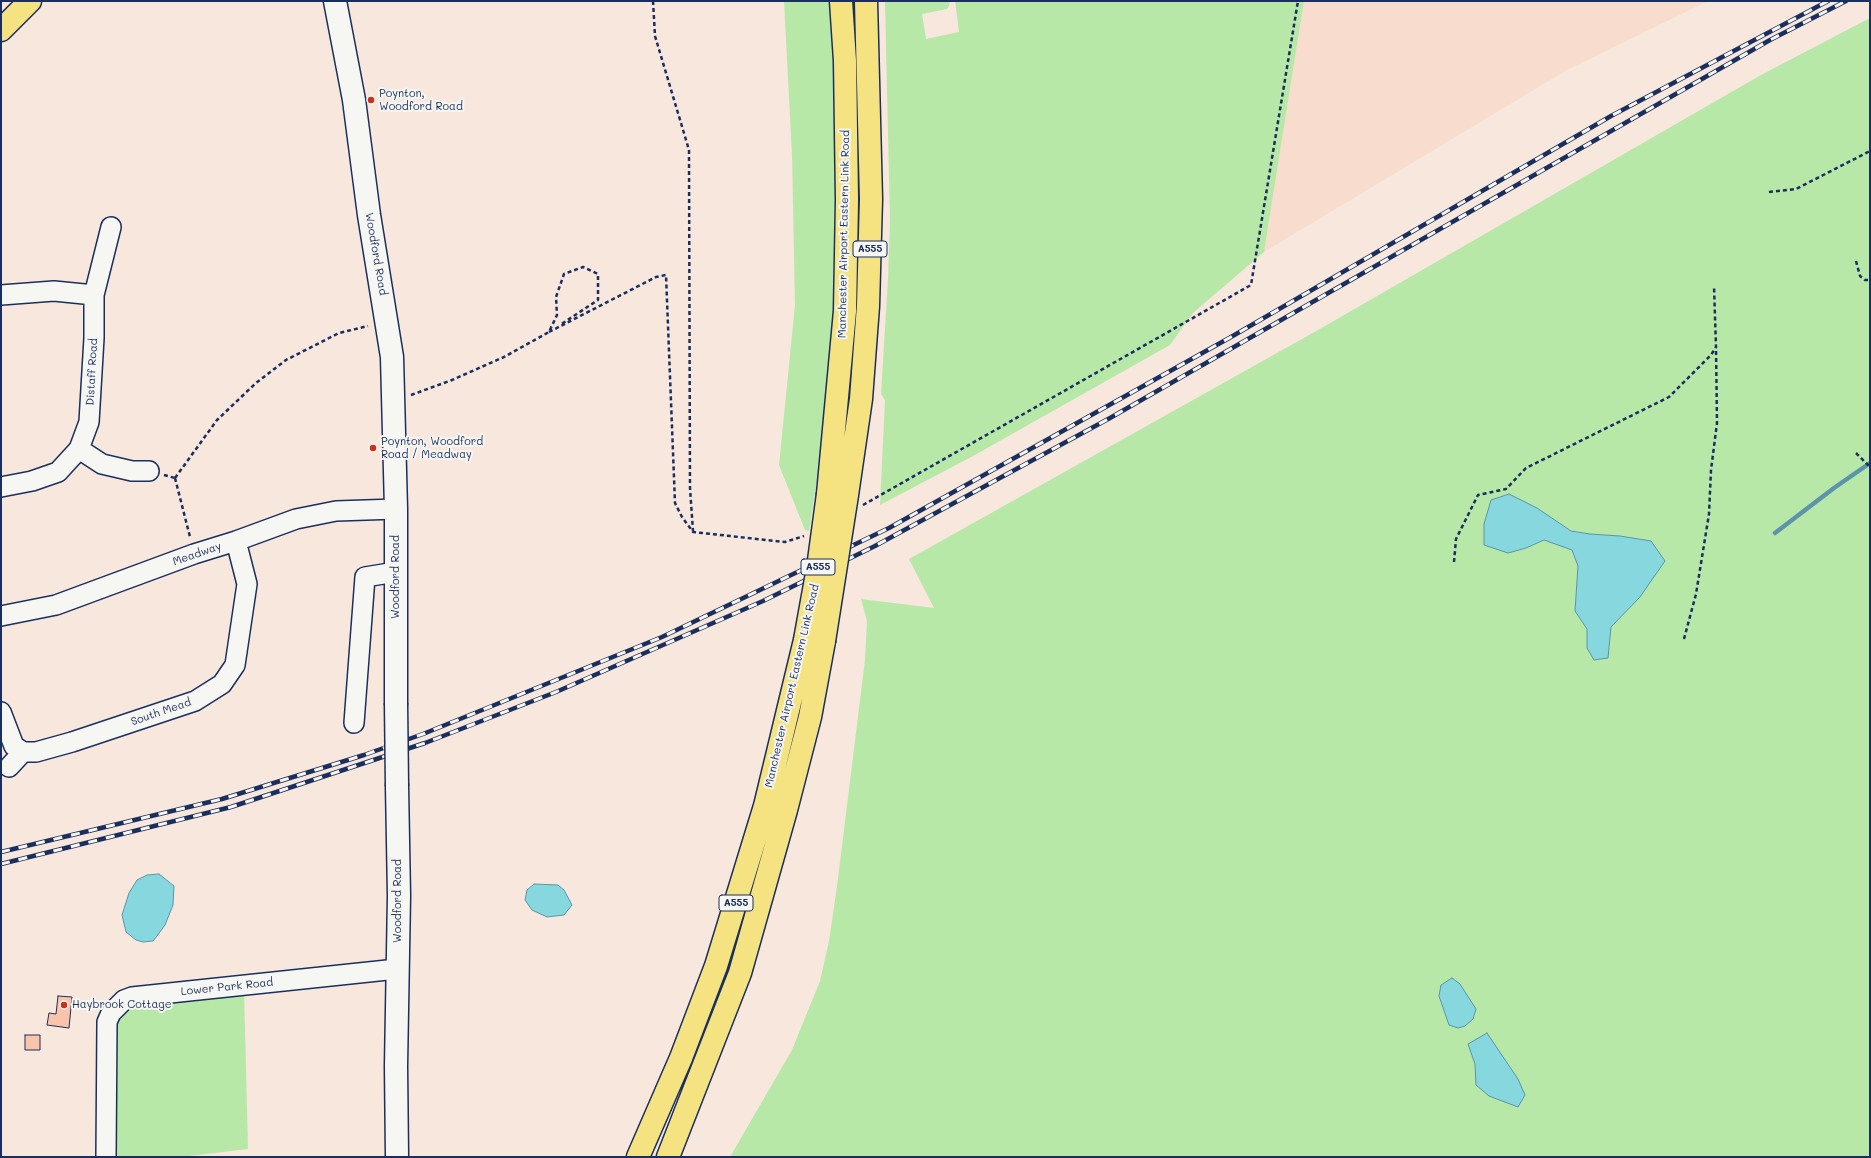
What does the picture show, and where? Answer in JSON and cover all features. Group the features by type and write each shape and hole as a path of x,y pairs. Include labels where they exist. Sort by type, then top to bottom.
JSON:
{"main road":[{"path":"1,30 30,1"},
{"name":"Manchester Airport Eastern Link Road","path":"837,495 845,311 847,200 845,61 841,1"},
{"name":"Manchester Airport Eastern Link Road","path":"668,1157 740,973 786,810 810,717 815,640 837,495 861,399 868,306 871,199 866,1"},
{"name":"Manchester Airport Eastern Link Road","path":"638,1157 681,1058 723,945 815,640"}],"street":[{"name":"Woodford Road","path":"335,1 354,100 370,215 388,320 392,357 396,509 396,703 399,896 396,1080 398,1157"},
{"name":"Distaff Road","path":"1,487 32,481 58,472 79,449 89,422 94,338 94,295 111,227"},
{"path":"1,295 54,291 94,295"},
{"path":"79,449 102,464 132,471 149,471"},
{"name":"Meadway","path":"1,616 56,606 194,554 236,541 296,519 336,511 396,509"},
{"name":"South Mead","path":"23,752 36,752 72,742 195,701 222,684 235,665 247,584 236,541"},
{"path":"354,723 364,577 396,572"},
{"path":"1,712 14,746 23,752 9,767"},
{"name":"Lower Park Road","path":"106,1157 107,1022 111,1013 124,1000 132,997 397,968"}],"path":[{"path":"394,402 452,380 504,357 656,277 666,275 675,503 682,517 693,532 690,480 689,150 655,36 652,1"},
{"path":"946,456 1251,285 1298,1"},
{"path":"1768,192 1796,189 1870,151"},
{"path":"1856,261 1860,276 1865,280 1870,280"},
{"path":"583,267 598,274 598,300 549,332 557,315 556,297 564,274 583,267"},
{"path":"1684,639 1696,594 1709,514 1710,470 1717,423 1714,286"},
{"path":"194,554 175,478 217,420 256,383 286,360 339,333 388,320"},
{"path":"1454,562 1456,539 1478,495 1506,489 1526,468 1669,397 1716,347"},
{"path":"1856,453 1870,467"}],"shaded area":[{"path":"1304,1 1708,1 1565,71 1264,252"}],"green space":[{"path":"784,1 833,1 838,191 833,350 824,436 809,531 805,530 779,465 795,305 792,155"},
{"path":"885,1 950,1 947,9 922,14 926,39 959,32 955,1 1304,1 1264,252 1193,313 1170,345 973,456 880,505 885,400 881,394 890,221"},
{"path":"1870,18 1870,1157 730,1157 792,1050 820,981 829,941 837,886 865,660 867,621 861,599 934,608 909,559 1318,330 1761,75"},
{"path":"244,989 248,1149 181,1157 114,1157 116,1015 125,1005"}],"water":[{"path":"1509,494 1537,508 1571,531 1651,541 1665,561 1640,597 1611,627 1608,658 1594,660 1587,648 1587,629 1575,611 1578,566 1572,550 1544,540 1526,548 1508,553 1484,545 1484,524 1491,500"},
{"path":"159,874 174,886 173,905 165,925 153,941 143,942 136,940 126,932 122,915 129,893 137,880 147,875"},
{"path":"534,884 558,885 564,890 572,905 564,915 547,917 532,910 525,900 527,890"},
{"path":"1452,978 1460,984 1476,1009 1473,1019 1465,1026 1458,1028 1449,1025 1439,996 1441,985"},
{"path":"1487,1033 1518,1079 1525,1095 1518,1107 1489,1096 1476,1085 1475,1064 1468,1044"}],"building":[{"name":"Haybrook Cottage","path":"58,996 72,997 69,1028 47,1025 49,1013 56,1014"},
{"path":"25,1035 40,1035 40,1050 25,1050"}],"waterway":[{"path":"1775,533 1834,488 1870,463"}],"railway":[{"path":"1,852 222,799 364,755 423,734 662,637 889,528 1231,337 1611,116 1828,1"},
{"path":"1,864 231,807 425,743 556,692 763,601 875,546 1110,418 1770,40 1846,1"}],"place":[{"name":"Poynton, Woodford Road","path":"371,100"},
{"name":"Poynton, Woodford Road / Meadway","path":"373,448"},
{"name":"Haybrook Cottage","path":"64,1005"}]}
